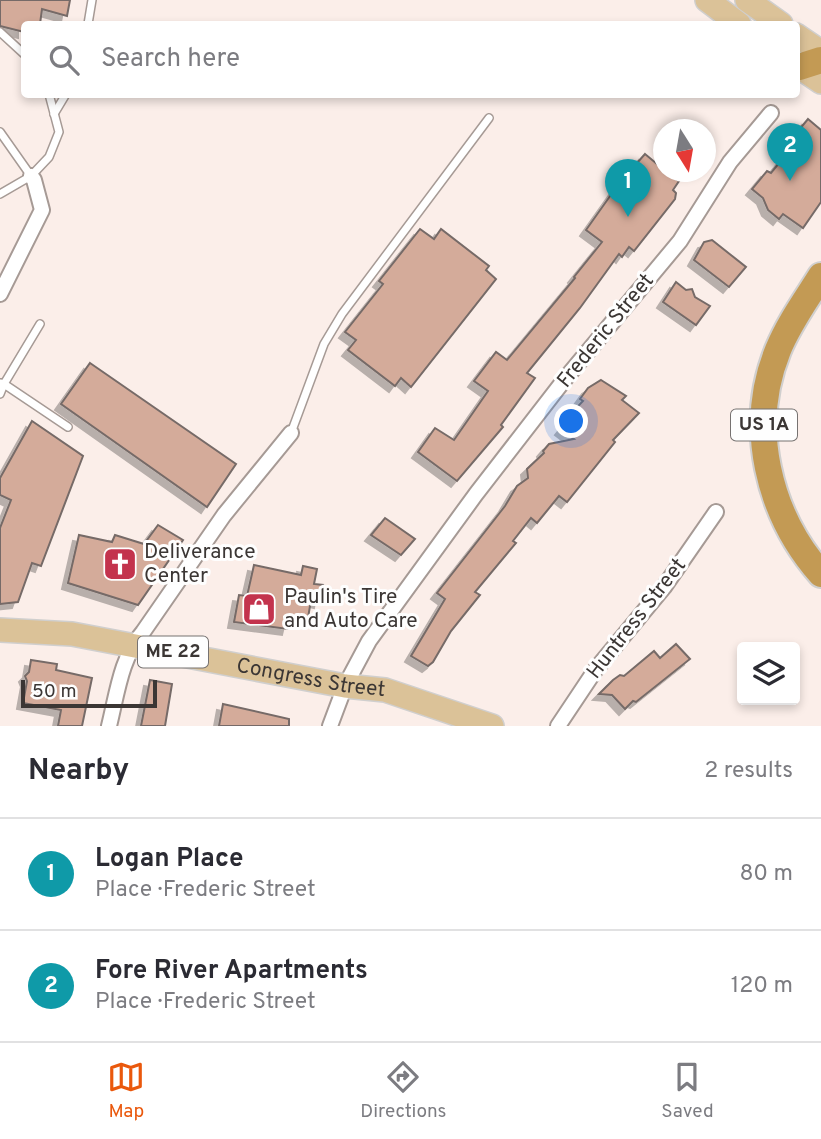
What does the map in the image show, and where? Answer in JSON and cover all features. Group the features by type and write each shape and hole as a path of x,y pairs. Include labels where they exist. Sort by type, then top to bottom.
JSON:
{"highway":[{"name":"US 1A","path":"820,277 801,305 777,351 766,391 764,434 770,478 785,521 807,558 821,574"}],"main road":[{"path":"707,0 735,21"},
{"path":"747,0 777,21"},
{"path":"800,38 821,52"},
{"path":"805,64 821,82"},
{"name":"Congress Street","path":"0,630 72,634 345,686 386,690 492,726"}],"street":[{"name":"Frederic Street","path":"330,726 345,686 369,641 476,494 565,379 680,241 730,162 771,113"},
{"path":"0,295 42,210 31,176"},
{"path":"109,726 131,645 143,632 224,515 291,433"},
{"name":"Huntress Street","path":"558,726 596,669 664,587 716,512"}],"lane":[{"path":"88,21 92,0"},
{"path":"0,32 21,51"},
{"path":"0,194 31,176 49,157 59,132 50,98"},
{"path":"54,114 64,98"},
{"path":"291,433 324,344 342,314 489,118"},
{"path":"0,132 31,176"},
{"path":"0,394 2,383 40,324"},
{"path":"2,383 68,428"}],"building":[{"path":"0,0 70,0 67,16 42,9 40,21 21,21 21,31 0,26"},
{"path":"808,119 821,130 821,202 803,228 783,214 779,219 768,210 763,198 752,189 767,171 771,173 797,141 793,137"},
{"path":"645,154 653,161 653,182 678,182 673,190 676,193 675,199 634,251 629,247 622,257 619,254 580,308 527,373 535,378 501,425 503,427 457,481 418,452 435,428 454,440 488,391 474,381 496,352 507,360 602,242 586,230 620,182"},
{"path":"420,229 434,239 441,229 489,266 486,270 496,279 411,387 401,378 395,386 348,350 356,340 345,332 383,284 379,281"},
{"path":"712,240 746,267 729,287 694,260 704,242"},
{"path":"676,282 686,290 692,289 695,297 710,306 696,325 663,302"},
{"path":"90,363 236,464 207,507 61,404"},
{"path":"601,380 626,396 622,400 639,413 613,440 615,442 567,502 559,496 537,523 531,518 513,541 516,543 475,592 480,595 451,631 433,662 428,666 411,656 445,599 437,593 505,506 517,486 528,478 527,469 544,453 549,444 574,439 561,429 566,423 565,420 583,401 580,399 588,388"},
{"path":"32,421 83,456 41,566 32,563 18,602 0,604 0,528 11,500 0,495 0,478"},
{"path":"385,518 415,539 401,555 371,535"},
{"name":"Deliverance Center","path":"158,525 183,540 138,605 68,583 79,535 112,542 115,535 144,544"},
{"path":"254,565 301,575 303,566 317,569 314,584 323,585 320,602 311,600 308,618 291,616 288,629 234,622 239,595 247,596"},
{"path":"676,644 690,659 636,702 633,701 625,709 612,695 599,694 613,680 620,675 624,676 654,651 660,658"},
{"path":"31,660 57,664 56,670 92,678 82,726 58,726 61,710 23,703 27,681 25,676 29,672"},
{"path":"150,680 172,684 165,726 141,726"},
{"path":"223,704 289,719 289,726 219,726"}],"place":[{"name":"Fore River Apartments","path":"790,181"},
{"name":"Logan Place","path":"628,217"},
{"name":"Deliverance Center","path":"120,564"},
{"name":"Paulin's Tire and Auto Care","path":"259,609"}]}
